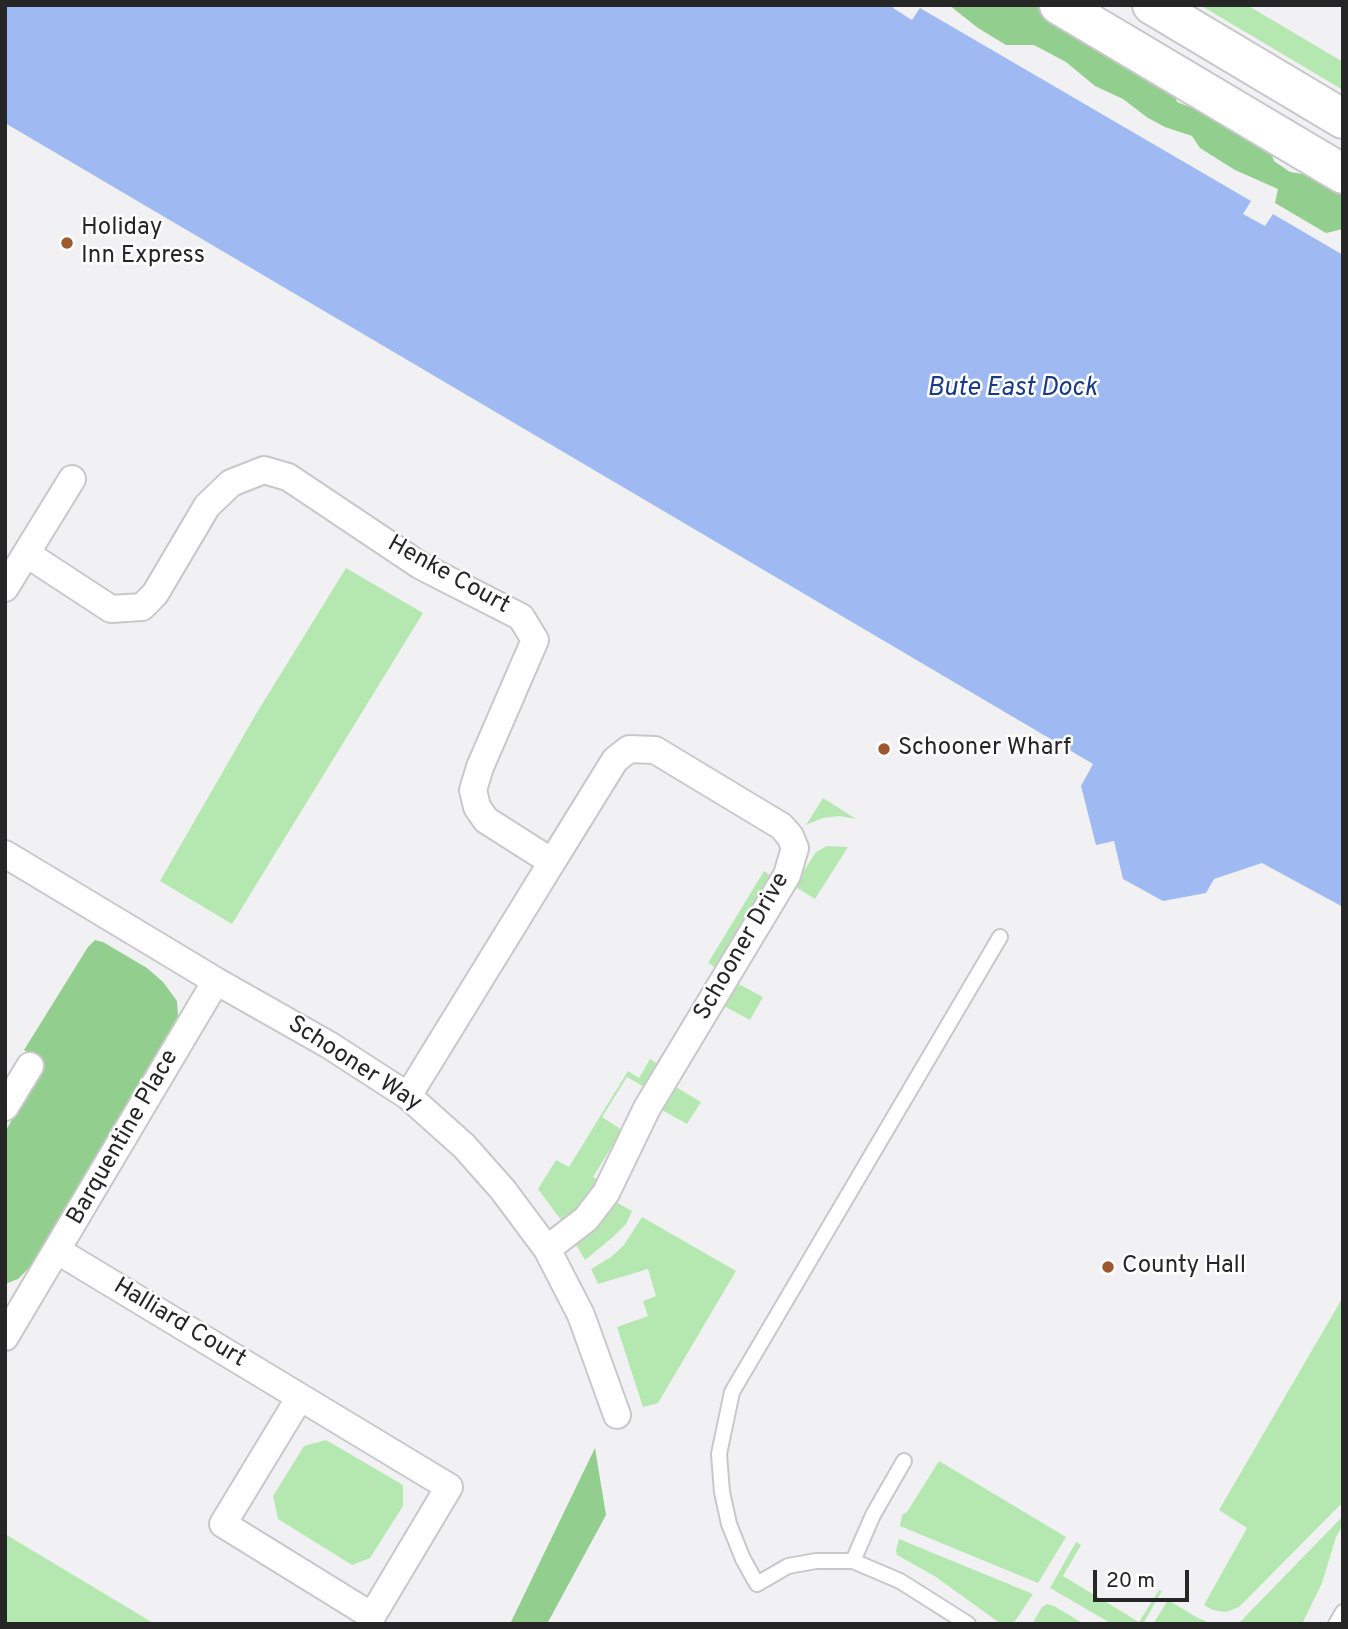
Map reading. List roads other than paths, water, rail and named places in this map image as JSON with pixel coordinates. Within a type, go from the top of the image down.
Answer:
[{"type":"main road","points":[[1059,5],[1343,174]]},
{"type":"main road","points":[[1152,5],[1343,119]]},
{"type":"street","name":"Henke Court","points":[[27,554],[111,609],[142,607],[155,594],[207,506],[231,483],[264,470],[288,477],[421,566],[521,617],[535,640],[480,767],[473,790],[477,807],[486,820],[552,862]]},
{"type":"street","points":[[5,588],[72,479]]},
{"type":"street","name":"Schooner Drive","points":[[547,1249],[586,1219],[606,1193],[648,1108],[786,875],[795,848],[790,836],[780,826],[655,750],[628,749],[615,760],[552,862]]},
{"type":"street","name":"Schooner Way","points":[[5,854],[216,981],[329,1045],[408,1096],[464,1146],[503,1190],[547,1249],[581,1315],[617,1415]]},
{"type":"street","points":[[408,1096],[552,862]]},
{"type":"street","name":"Barquentine Place","points":[[5,1337],[216,981]]},
{"type":"street","points":[[5,1107],[30,1066]]},
{"type":"street","name":"Halliard Court","points":[[58,1251],[300,1397],[449,1487],[372,1616],[223,1524],[300,1397]]},
{"type":"street","points":[[5,1305],[30,1294]]},
{"type":"lane","points":[[968,1624],[952,1611],[900,1581],[853,1561],[816,1561],[788,1566],[757,1584],[743,1559],[729,1524],[722,1492],[719,1454],[732,1392],[1000,937]]},
{"type":"lane","points":[[853,1561],[873,1515],[904,1461]]},
{"type":"lane","points":[[1336,1624],[1343,1612]]},
{"type":"water","name":"Bute East Dock","points":[[5,5],[894,5],[893,8],[912,20],[920,8],[1251,201],[1243,214],[1265,226],[1273,214],[1343,255],[1343,907],[1262,863],[1214,879],[1206,893],[1163,901],[1123,879],[1114,841],[1096,845],[1081,786],[1093,764],[5,123]]},
{"type":"place","name":"Holiday Inn Express","points":[[67,243]]},
{"type":"place","name":"Schooner Wharf","points":[[884,749]]},
{"type":"place","name":"County Hall","points":[[1108,1267]]}]
